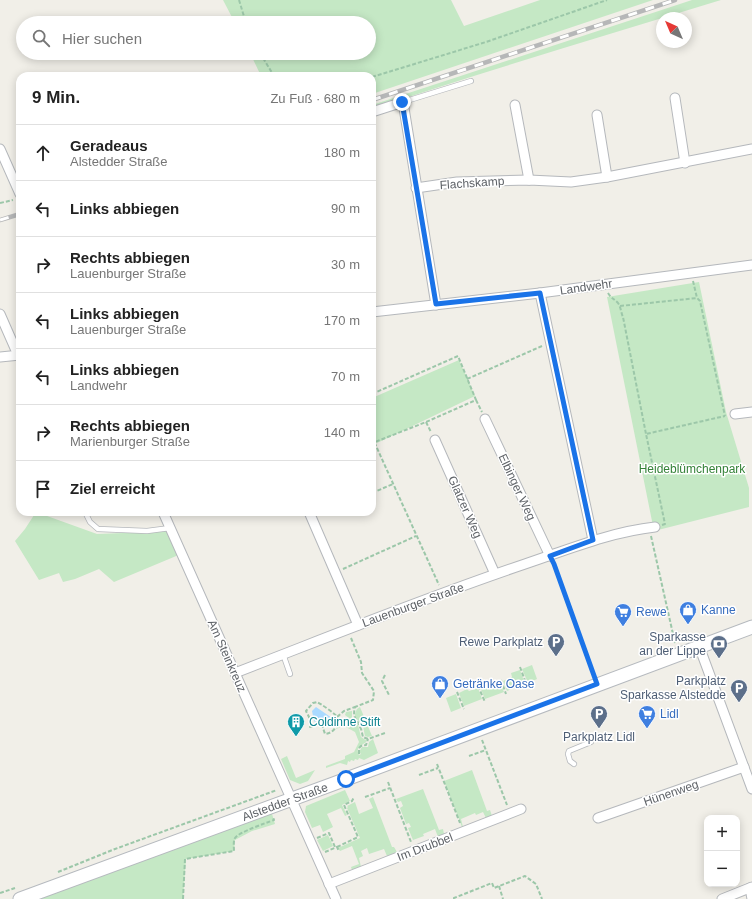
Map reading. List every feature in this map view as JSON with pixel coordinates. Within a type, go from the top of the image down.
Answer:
[{"type":"street","points":[[675,98],[685,163]]},
{"type":"street","points":[[376,111],[402,102],[436,304]]},
{"type":"street","points":[[515,104],[529,180]]},
{"type":"street","points":[[597,115],[607,177]]},
{"type":"street","name":"Flachskamp","points":[[416,188],[456,182],[529,180],[571,182],[685,163],[752,149]]},
{"type":"street","points":[[0,150],[16,194]]},
{"type":"street","name":"Landwehr","points":[[376,312],[540,293],[752,265]]},
{"type":"street","points":[[540,293],[593,540]]},
{"type":"street","points":[[0,314],[16,349]]},
{"type":"street","points":[[0,357],[16,355]]},
{"type":"street","points":[[735,414],[752,412]]},
{"type":"street","name":"Elbinger Weg","points":[[485,419],[550,556]]},
{"type":"street","name":"Glatzer Weg","points":[[435,440],[495,574]]},
{"type":"street","name":"Am Steinkreuz","points":[[165,516],[291,800]]},
{"type":"street","points":[[311,516],[358,625]]},
{"type":"street","name":"Lauenburger Straße","points":[[235,673],[495,574],[593,540],[652,527]]},
{"type":"street","name":"Alstedder Straße","points":[[17,894],[291,800],[752,627]]},
{"type":"street","points":[[699,646],[752,789]]},
{"type":"street","name":"Hünenweg","points":[[598,818],[744,767]]},
{"type":"street","points":[[291,800],[336,899]]},
{"type":"street","name":"Im Drubbel","points":[[329,884],[521,809]]},
{"type":"street","points":[[722,899],[751,888],[752,899]]},
{"type":"lane","points":[[402,102],[471,81]]},
{"type":"lane","points":[[86,516],[98,530],[147,531],[170,528]]},
{"type":"lane","points":[[283,654],[290,674]]},
{"type":"lane","points":[[574,764],[570,761],[568,754],[569,751],[591,742]]},
{"type":"path","points":[[239,0],[244,16]]},
{"type":"path","points":[[376,76],[486,42],[607,0]]},
{"type":"path","points":[[264,60],[272,72]]},
{"type":"path","points":[[0,203],[16,197]]},
{"type":"path","points":[[692,273],[697,298],[700,301],[725,416]]},
{"type":"path","points":[[606,284],[611,298],[620,306],[666,524],[652,527],[678,654]]},
{"type":"path","points":[[620,306],[697,298]]},
{"type":"path","points":[[467,379],[551,342]]},
{"type":"path","points":[[376,392],[458,356],[485,419]]},
{"type":"path","points":[[376,442],[476,400]]},
{"type":"path","points":[[646,434],[735,414]]},
{"type":"path","points":[[376,444],[443,593]]},
{"type":"path","points":[[376,491],[393,484]]},
{"type":"path","points":[[335,572],[417,536]]},
{"type":"path","points":[[550,556],[597,684]]},
{"type":"path","points":[[338,718],[336,714],[327,710],[317,702],[313,703],[306,711],[309,717],[310,726],[322,725],[325,734],[330,733],[334,730],[338,718],[344,711],[373,700],[374,691],[362,673],[361,662],[354,643],[347,630]]},
{"type":"path","points":[[520,668],[527,686]]},
{"type":"path","points":[[385,675],[382,681],[389,695]]},
{"type":"path","points":[[501,680],[506,694]]},
{"type":"path","points":[[478,686],[485,702]]},
{"type":"path","points":[[457,692],[464,710]]},
{"type":"path","points":[[355,707],[353,713],[354,719],[360,725],[363,737],[368,739],[385,732]]},
{"type":"path","points":[[478,730],[510,813]]},
{"type":"path","points":[[359,754],[359,748],[366,745],[368,739]]},
{"type":"path","points":[[469,756],[486,750]]},
{"type":"path","points":[[437,764],[463,832]]},
{"type":"path","points":[[419,776],[438,768]]},
{"type":"path","points":[[388,782],[415,851]]},
{"type":"path","points":[[51,874],[115,849],[286,787]]},
{"type":"path","points":[[365,797],[390,788]]},
{"type":"path","points":[[316,856],[358,837],[344,805],[352,802],[354,797]]},
{"type":"path","points":[[183,899],[185,859],[234,851],[235,837],[274,820],[270,807]]},
{"type":"path","points":[[309,841],[329,833],[338,852]]},
{"type":"path","points":[[454,899],[492,883],[494,888],[525,876],[536,884],[542,899]]},
{"type":"path","points":[[498,886],[504,899]]},
{"type":"path","points":[[0,894],[17,894]]},
{"type":"green space","points":[[223,0],[451,0],[464,26],[540,0],[653,0],[376,93],[376,72],[259,72],[253,60],[376,60],[376,16],[231,16]]},
{"type":"green space","points":[[692,0],[721,0],[682,12],[656,12],[656,20],[376,108],[376,104]]},
{"type":"green space","name":"Heideblümchenpark","points":[[699,282],[726,412],[749,488],[749,507],[654,531],[607,297]]},
{"type":"green space","points":[[459,360],[475,396],[377,443],[376,396]]},
{"type":"green space","points":[[33,516],[47,516],[97,534],[170,530],[181,554],[114,582],[99,569],[75,579],[63,582],[59,573],[39,580],[15,541]]},
{"type":"green space","points":[[532,665],[537,679],[528,683],[522,669]]},
{"type":"green space","points":[[520,670],[525,684],[507,691],[503,681],[512,677],[511,673]]},
{"type":"green space","points":[[489,683],[491,686],[500,683],[504,692],[485,699],[480,687]]},
{"type":"green space","points":[[478,688],[482,699],[464,706],[459,693],[467,689],[469,691]]},
{"type":"green space","points":[[456,694],[461,708],[451,712],[446,698]]},
{"type":"green space","points":[[360,707],[372,736],[365,736],[362,723],[355,718],[355,713]]},
{"type":"green space","points":[[352,711],[352,718],[358,725],[361,737],[367,741],[358,748],[359,755],[361,754],[359,752],[362,747],[368,747],[369,742],[373,739],[378,753],[364,760],[359,758],[358,760],[355,759],[354,761],[348,761],[347,765],[340,763],[326,768],[326,766],[345,759],[345,756],[354,752],[359,742],[355,732],[344,726],[336,729],[340,720],[344,723],[348,721],[349,718],[345,715],[346,712]]},
{"type":"green space","points":[[287,756],[296,778],[315,770],[308,781],[300,784],[290,780],[281,759]]},
{"type":"green space","points":[[472,770],[487,811],[490,810],[492,816],[486,818],[483,812],[476,815],[475,813],[461,819],[462,827],[444,781]]},
{"type":"green space","points":[[423,789],[439,830],[443,829],[444,834],[438,837],[435,829],[423,834],[424,836],[413,840],[408,828],[411,827],[409,823],[406,824],[400,808],[403,806],[401,801],[398,802],[396,799]]},
{"type":"green space","points":[[345,790],[350,801],[342,805],[347,815],[345,816],[341,808],[327,814],[333,827],[323,832],[320,825],[312,828],[305,812],[306,806]]},
{"type":"green space","points":[[373,797],[392,847],[394,847],[397,852],[387,856],[384,849],[369,854],[367,848],[361,851],[363,856],[359,858],[361,867],[352,870],[351,867],[359,864],[352,846],[340,851],[338,848],[360,838],[347,806],[355,802],[359,814],[373,808],[369,799]]},
{"type":"green space","points":[[270,807],[275,824],[252,831],[235,840],[234,851],[186,859],[183,899],[20,899]]},
{"type":"green space","points":[[328,835],[333,846],[323,851],[317,840]]},
{"type":"water","points":[[316,707],[332,718],[330,726],[328,726],[321,719],[318,719],[315,722],[314,721],[312,711]]},
{"type":"railway","points":[[376,99],[675,0]]},
{"type":"railway","points":[[0,220],[16,215]]},
{"type":"place","name":"Kanne","points":[[688,625]]},
{"type":"place","name":"Rewe","points":[[623,627]]},
{"type":"place","name":"Rewe Parkplatz","points":[[556,657]]},
{"type":"place","name":"Sparkasse an der Lippe","points":[[719,659]]},
{"type":"place","name":"Getränke Oase","points":[[440,699]]},
{"type":"place","name":"Parkplatz Sparkasse Alstedde","points":[[739,703]]},
{"type":"place","name":"Parkplatz Lidl","points":[[599,729]]},
{"type":"place","name":"Lidl","points":[[647,729]]},
{"type":"place","name":"Coldinne Stift","points":[[296,737]]},
{"type":"route","points":[[346,779],[597,684],[550,556],[593,540],[540,293],[436,304],[402,102]]}]
